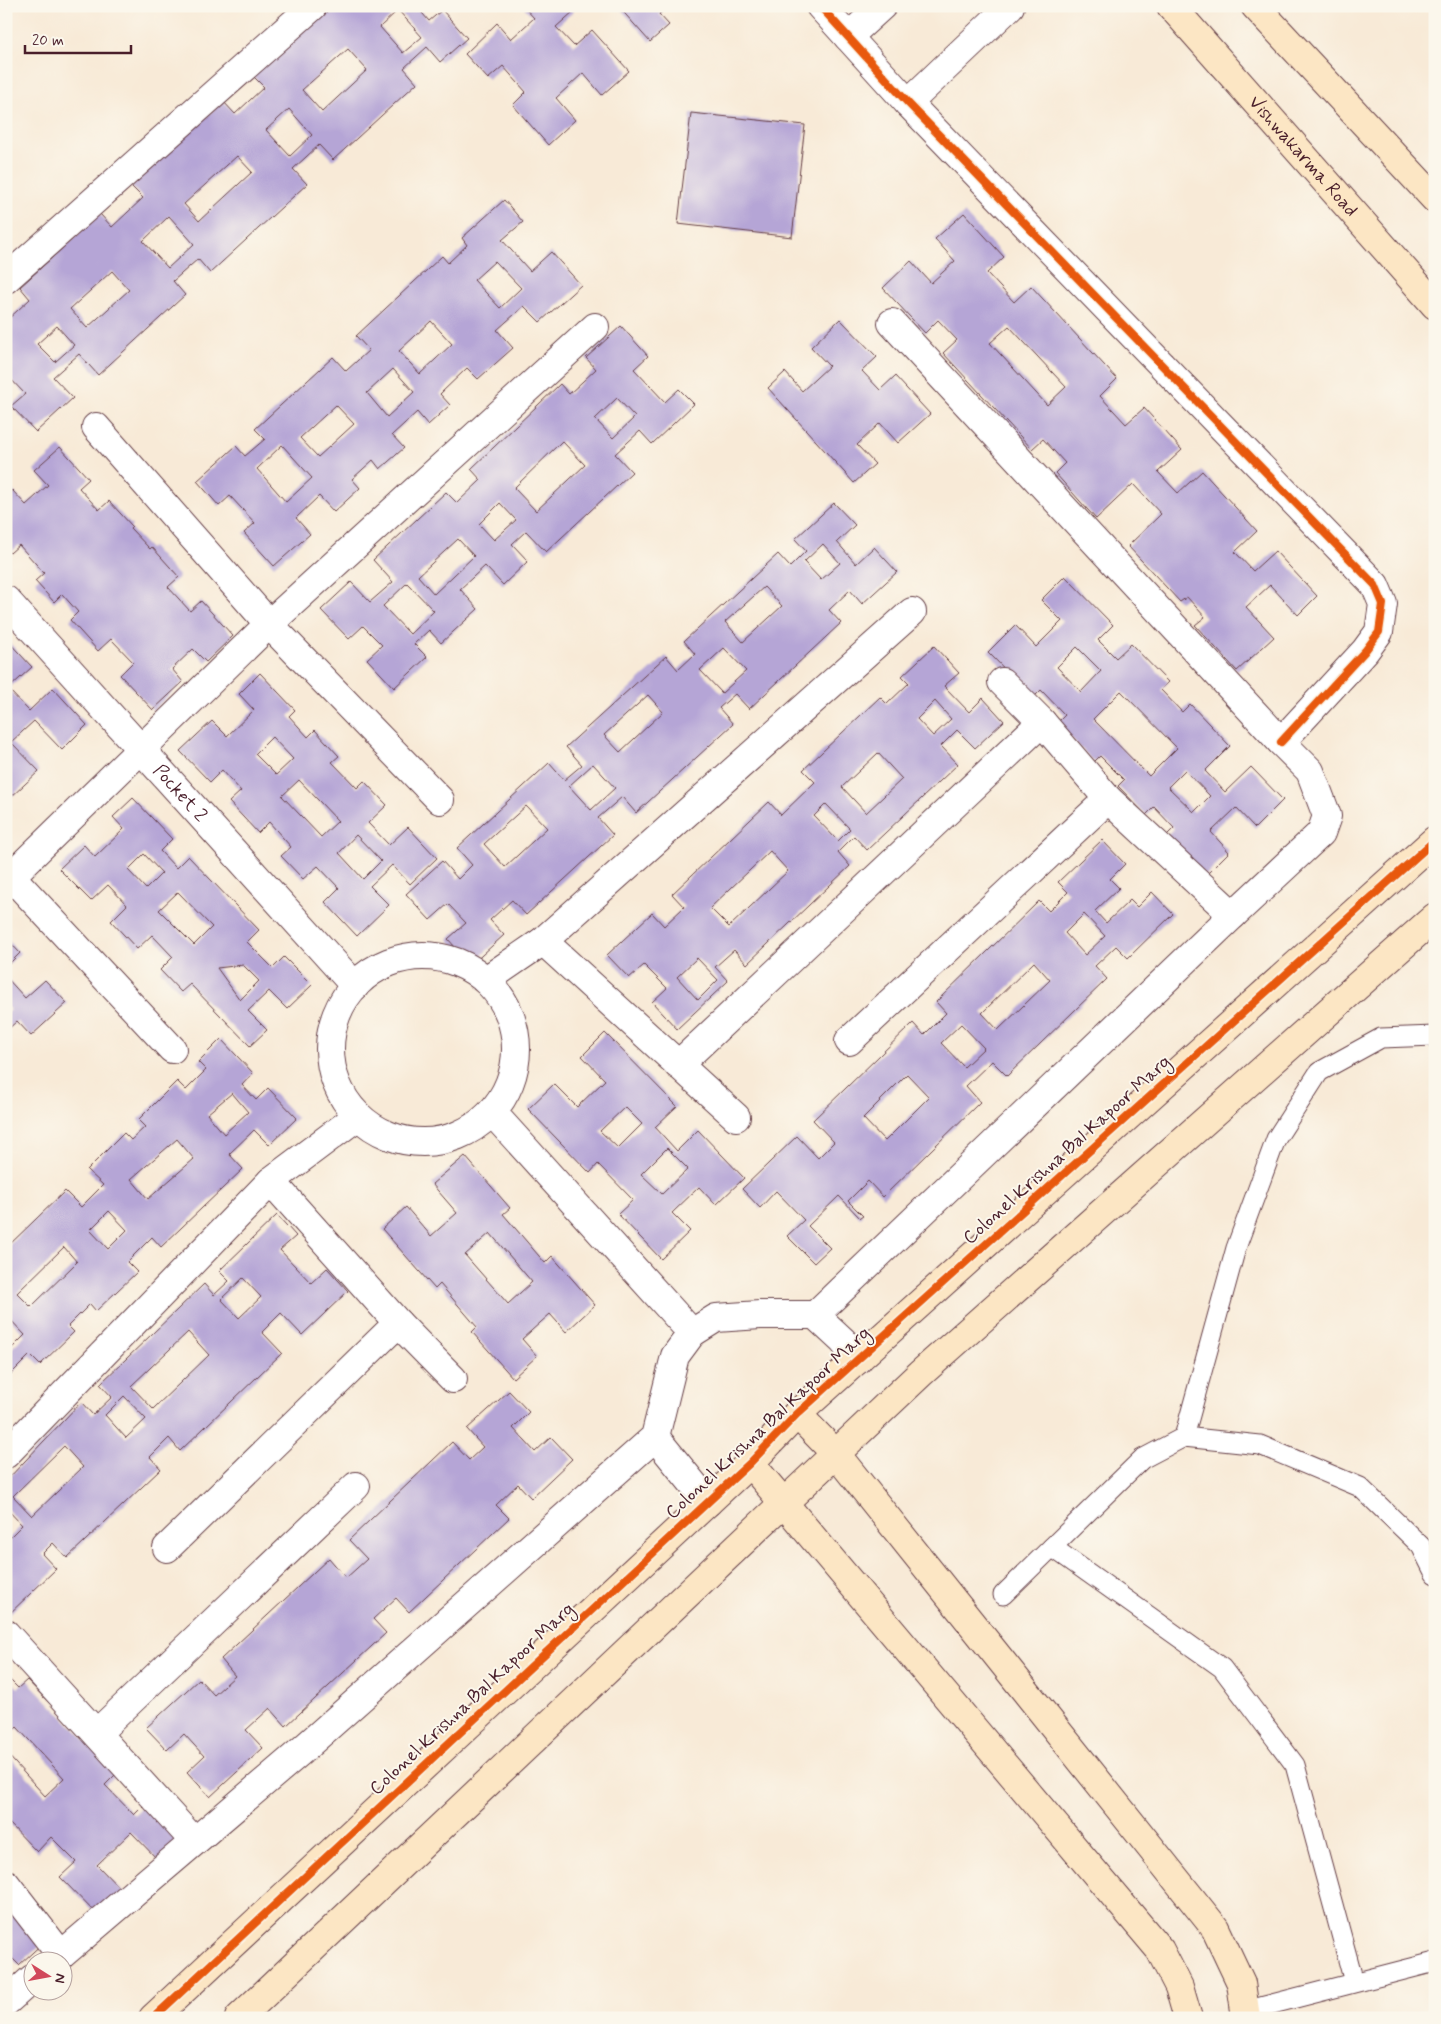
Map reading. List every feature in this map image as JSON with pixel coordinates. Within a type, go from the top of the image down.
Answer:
[{"type":"street","points":[[6,279],[313,6]]},
{"type":"street","points":[[820,6],[908,103],[1375,586],[1383,604],[1379,632],[1365,652],[1281,742]]},
{"type":"street","points":[[848,37],[882,6]]},
{"type":"street","points":[[908,103],[1010,6]]},
{"type":"street","name":"Vishwakarma Road","points":[[1171,6],[1435,306]]},
{"type":"street","points":[[1255,6],[1435,200]]},
{"type":"street","points":[[815,1315],[1233,914],[1321,833],[1327,816],[1310,771],[892,323]]},
{"type":"street","points":[[172,1049],[8,877],[269,624],[595,327]]},
{"type":"street","points":[[96,427],[269,624],[440,800]]},
{"type":"street","name":"Pocket 2","points":[[6,600],[355,986]]},
{"type":"street","points":[[486,980],[543,940],[912,612]]},
{"type":"street","points":[[1002,682],[1042,722],[1108,799],[1233,914]]},
{"type":"street","points":[[678,1065],[1042,722]]},
{"type":"street","points":[[849,1041],[1108,799]]},
{"type":"street","name":"Colonel Krishna Bal Kapoor Marg","points":[[153,2018],[750,1463],[798,1414],[1435,840]]},
{"type":"street","points":[[239,2018],[928,1367],[1435,917]]},
{"type":"street","points":[[543,940],[736,1117]]},
{"type":"street","points":[[423,956],[450,959],[469,968],[486,980],[500,995],[510,1014],[515,1034],[516,1055],[512,1076],[504,1095],[492,1112],[475,1126],[457,1136],[436,1142],[415,1142],[394,1138],[375,1129],[358,1116],[345,1100],[336,1082],[331,1062],[331,1041],[335,1021],[343,1002],[355,986],[371,972],[389,962],[423,956]]},
{"type":"street","points":[[492,1112],[692,1333]]},
{"type":"street","points":[[6,1454],[271,1181],[358,1116]]},
{"type":"street","points":[[271,1181],[398,1323],[453,1379]]},
{"type":"street","points":[[64,1952],[301,1751],[655,1437],[674,1356],[692,1333],[716,1318],[760,1315],[815,1315],[843,1341],[858,1360]]},
{"type":"street","points":[[167,1548],[398,1323]]},
{"type":"street","points":[[798,1414],[836,1454],[1215,1928],[1240,1983],[1245,2014]]},
{"type":"street","points":[[655,1437],[708,1502]]},
{"type":"street","points":[[750,1463],[785,1502],[1160,1950],[1179,1987],[1188,2018]]},
{"type":"street","points":[[97,1733],[356,1486]]},
{"type":"street","points":[[6,1634],[194,1841]]},
{"type":"street","points":[[6,1884],[53,1952]]},
{"type":"street","points":[[6,2002],[22,1988]]},
{"type":"lane","points":[[1184,1437],[1236,1248],[1276,1139],[1319,1072],[1381,1038],[1435,1036]]},
{"type":"lane","points":[[1003,1595],[1142,1460],[1184,1437],[1260,1445],[1360,1487],[1421,1546],[1435,1574]]},
{"type":"lane","points":[[1052,1547],[1222,1668],[1295,1765],[1354,1982]]},
{"type":"lane","points":[[1245,2014],[1354,1982],[1435,1962]]},
{"type":"building","points":[[327,6],[340,6],[345,11],[350,6],[416,6],[429,21],[442,10],[467,38],[440,62],[427,47],[404,68],[417,83],[333,160],[319,145],[293,169],[307,184],[210,273],[198,259],[173,281],[185,295],[98,375],[79,354],[53,377],[73,398],[36,432],[11,406],[25,394],[6,374],[6,321],[30,299],[20,287],[100,214],[112,227],[143,198],[131,186],[223,101],[235,114],[264,87],[252,75]],"holes":[[[398,10],[422,37],[403,53],[380,27]],[[348,49],[367,70],[322,112],[302,90]],[[289,109],[312,135],[290,156],[266,130]],[[237,156],[252,172],[199,221],[184,204]],[[169,216],[194,244],[168,268],[143,241]],[[112,271],[129,290],[87,328],[70,309]],[[57,326],[74,345],[55,362],[37,344]]]},
{"type":"building","points":[[523,6],[570,6],[574,11],[556,27],[574,46],[592,30],[629,71],[602,95],[583,73],[556,98],[575,120],[548,145],[513,105],[526,92],[503,66],[488,79],[465,54],[497,23],[511,39],[534,18]]},
{"type":"building","points":[[618,6],[668,6],[659,14],[669,25],[650,42]]},
{"type":"building","points":[[691,113],[805,125],[792,237],[678,224]]},
{"type":"building","points":[[504,200],[523,222],[502,240],[530,271],[551,252],[581,285],[540,322],[524,306],[497,330],[513,348],[478,379],[467,368],[440,394],[450,405],[428,425],[417,412],[392,435],[404,448],[380,469],[373,460],[352,479],[360,488],[334,512],[319,496],[296,518],[310,534],[274,566],[244,533],[255,523],[230,496],[219,506],[197,481],[236,446],[245,456],[265,439],[255,429],[333,357],[346,371],[369,350],[356,336],[442,256],[448,263],[467,245],[462,238]],"holes":[[[495,261],[521,288],[500,308],[474,280]],[[431,321],[452,344],[420,374],[399,351]],[[393,369],[414,392],[387,417],[367,393]],[[336,405],[354,424],[318,457],[300,438]],[[282,445],[312,478],[286,502],[257,469]]]},
{"type":"building","points":[[964,213],[1004,257],[987,273],[1014,302],[1031,286],[1117,379],[1100,396],[1126,424],[1144,408],[1182,450],[1158,472],[1178,493],[1202,471],[1257,531],[1235,552],[1253,571],[1275,551],[1317,596],[1298,615],[1270,585],[1246,607],[1274,637],[1237,671],[1195,625],[1205,617],[1187,597],[1180,602],[1128,546],[1161,514],[1133,484],[1096,519],[1055,473],[1065,463],[1043,439],[1032,449],[943,353],[957,340],[938,320],[925,333],[883,288],[911,261],[931,283],[955,261],[935,239]],"holes":[[[1009,326],[1066,387],[1047,405],[990,343]]]},
{"type":"building","points":[[840,319],[877,357],[862,371],[880,390],[895,376],[930,414],[898,443],[880,423],[857,445],[875,464],[854,483],[768,388],[785,372],[802,391],[829,366],[811,347]]},
{"type":"building","points":[[621,326],[648,356],[634,369],[665,402],[679,389],[694,404],[652,444],[640,431],[615,454],[632,472],[546,552],[526,531],[512,544],[528,561],[503,585],[485,566],[460,589],[478,609],[441,643],[429,630],[414,644],[427,657],[394,688],[367,659],[382,645],[363,626],[349,639],[321,610],[351,582],[370,602],[393,582],[373,560],[446,492],[457,503],[481,480],[471,469],[560,384],[569,394],[596,369],[586,358]],"holes":[[[617,398],[635,417],[613,438],[595,419]],[[562,441],[585,465],[536,511],[514,488]],[[500,503],[516,520],[494,540],[479,524]],[[458,539],[474,556],[434,594],[418,576]],[[407,583],[434,611],[410,634],[383,606]]]},
{"type":"building","points":[[60,447],[89,479],[79,488],[99,510],[109,501],[132,526],[130,528],[150,549],[152,547],[179,577],[168,587],[190,611],[201,601],[233,636],[206,662],[193,649],[172,669],[183,682],[153,710],[120,675],[133,662],[111,639],[98,651],[70,620],[78,612],[62,594],[54,602],[35,581],[44,573],[19,545],[10,553],[6,550],[6,496],[12,490],[26,505],[48,485],[34,470]]},
{"type":"building","points":[[834,503],[855,525],[837,542],[856,564],[874,547],[897,572],[862,604],[850,590],[829,610],[841,623],[749,709],[735,694],[719,708],[733,724],[636,813],[622,797],[598,818],[613,835],[526,915],[512,900],[490,920],[504,935],[471,965],[448,939],[466,923],[448,904],[430,920],[406,894],[442,861],[458,879],[472,865],[457,848],[549,763],[564,780],[582,765],[566,747],[666,656],[678,670],[695,654],[684,641],[778,554],[790,567],[806,551],[795,539]],"holes":[[[823,544],[840,563],[821,580],[804,562]],[[764,587],[782,606],[743,642],[725,622]],[[724,648],[746,671],[722,693],[700,670]],[[648,695],[663,712],[620,752],[604,735]],[[593,764],[615,788],[591,810],[569,786]],[[526,806],[547,828],[505,867],[484,844]]]},
{"type":"building","points":[[1065,576],[1113,625],[1098,640],[1116,658],[1131,644],[1168,682],[1161,690],[1182,712],[1190,704],[1230,746],[1205,771],[1225,792],[1251,767],[1283,800],[1255,828],[1236,808],[1211,832],[1229,852],[1205,876],[1166,836],[1174,828],[1154,807],[1146,815],[1118,786],[1124,780],[1100,756],[1094,762],[1057,723],[1065,715],[1041,690],[1033,698],[988,652],[1015,625],[1036,647],[1062,621],[1041,600]],"holes":[[[1077,647],[1101,671],[1081,692],[1057,667]],[[1121,691],[1177,748],[1149,776],[1093,719]],[[1185,770],[1210,796],[1194,812],[1168,787]]]},
{"type":"building","points":[[6,639],[32,667],[8,689],[29,711],[53,688],[87,725],[62,750],[34,721],[11,742],[39,771],[10,798],[6,794]]},
{"type":"building","points":[[934,646],[959,673],[944,686],[969,712],[983,698],[1004,721],[975,748],[957,730],[941,746],[958,764],[867,850],[854,836],[838,852],[850,866],[747,964],[734,950],[715,967],[728,981],[677,1029],[652,1002],[667,988],[644,965],[629,978],[607,955],[652,913],[664,926],[684,907],[672,894],[769,802],[781,815],[815,782],[803,770],[880,697],[887,704],[909,683],[902,676]],"holes":[[[935,701],[951,719],[933,736],[917,719]],[[878,753],[902,779],[866,813],[842,787]],[[826,804],[850,829],[838,841],[814,816]],[[770,851],[788,871],[729,927],[710,908]],[[697,958],[718,980],[698,1000],[677,977]]]},
{"type":"building","points":[[260,673],[295,710],[289,716],[308,737],[315,730],[339,756],[332,762],[357,788],[364,781],[387,805],[368,823],[389,845],[408,827],[437,858],[410,884],[392,865],[370,886],[389,905],[357,936],[325,902],[339,888],[318,866],[303,879],[281,856],[291,847],[269,822],[258,833],[229,802],[241,791],[222,770],[210,782],[180,751],[212,721],[227,736],[254,710],[239,694]],"holes":[[[272,737],[293,759],[276,775],[255,754]],[[299,780],[338,821],[321,837],[282,796]],[[356,835],[381,861],[363,879],[339,853]]]},
{"type":"building","points":[[133,798],[172,839],[160,851],[176,868],[188,856],[259,930],[247,942],[273,968],[284,957],[312,985],[287,1009],[269,991],[248,1011],[267,1030],[250,1046],[190,984],[181,992],[160,970],[173,957],[152,935],[137,949],[111,921],[127,905],[108,885],[91,901],[59,869],[84,845],[95,857],[124,829],[113,817]],"holes":[[[144,854],[162,873],[146,889],[128,870]],[[178,892],[212,927],[194,945],[159,910]],[[243,965],[259,981],[240,1000],[217,968]]]},
{"type":"building","points":[[1102,840],[1125,864],[1110,879],[1119,888],[1095,911],[1106,923],[1130,900],[1137,907],[1152,892],[1173,914],[1128,958],[1116,946],[1095,966],[1107,979],[1007,1076],[992,1061],[966,1086],[980,1102],[883,1197],[868,1181],[848,1201],[863,1216],[860,1218],[839,1196],[808,1226],[830,1248],[814,1263],[787,1236],[804,1220],[776,1191],[760,1208],[742,1189],[797,1136],[818,1158],[834,1142],[813,1120],[913,1023],[924,1035],[946,1013],[936,1002],[1039,901],[1049,911],[1068,892],[1058,882]],"holes":[[[1084,914],[1105,936],[1085,955],[1065,933]],[[1034,962],[1050,980],[998,1030],[982,1013]],[[961,1024],[984,1048],[964,1067],[941,1043]],[[907,1074],[929,1097],[885,1141],[863,1118]]]},
{"type":"building","points":[[6,938],[20,953],[6,967]]},
{"type":"building","points":[[6,977],[25,998],[45,980],[67,1003],[31,1036],[17,1021],[6,1031],[6,1013],[10,1010],[6,1006]]},
{"type":"building","points":[[605,1033],[677,1106],[655,1127],[677,1151],[698,1130],[744,1178],[716,1205],[699,1187],[672,1213],[690,1231],[661,1259],[618,1214],[633,1200],[598,1164],[590,1173],[528,1109],[554,1084],[577,1107],[605,1080],[582,1056]],"holes":[[[625,1107],[642,1124],[618,1148],[600,1131]],[[667,1148],[688,1169],[662,1194],[641,1174]]]},
{"type":"building","points":[[221,1039],[253,1073],[242,1085],[256,1100],[268,1088],[297,1118],[269,1145],[254,1130],[229,1154],[243,1169],[161,1247],[152,1237],[127,1262],[137,1272],[96,1311],[90,1304],[68,1326],[74,1332],[40,1365],[30,1355],[6,1379],[6,1354],[25,1335],[6,1315],[6,1248],[65,1191],[81,1207],[103,1185],[87,1170],[124,1133],[131,1140],[145,1127],[138,1120],[177,1081],[186,1090],[206,1070],[198,1062]],"holes":[[[232,1093],[248,1112],[224,1134],[207,1114]],[[177,1139],[194,1159],[148,1199],[131,1179]],[[109,1211],[127,1230],[108,1249],[90,1230]],[[64,1247],[77,1262],[31,1307],[17,1293]]]},
{"type":"building","points":[[465,1156],[510,1208],[503,1214],[545,1263],[552,1256],[595,1305],[566,1332],[550,1314],[522,1339],[537,1356],[513,1378],[472,1332],[477,1327],[440,1284],[435,1289],[382,1229],[406,1207],[431,1236],[457,1213],[432,1184]],"holes":[[[490,1233],[532,1282],[508,1304],[465,1255]]]},
{"type":"building","points":[[277,1215],[296,1236],[280,1250],[311,1283],[327,1268],[348,1291],[302,1335],[281,1313],[262,1332],[282,1353],[180,1451],[169,1438],[150,1457],[161,1469],[67,1558],[53,1543],[42,1554],[56,1569],[6,1617],[6,1541],[22,1525],[6,1508],[6,1481],[81,1402],[93,1415],[112,1397],[100,1384],[204,1284],[214,1295],[229,1281],[219,1271]],"holes":[[[243,1278],[261,1297],[239,1318],[221,1299]],[[188,1332],[209,1355],[153,1409],[131,1386]],[[124,1396],[146,1419],[126,1438],[105,1415]],[[64,1446],[83,1467],[32,1516],[13,1496]]]},
{"type":"building","points":[[509,1391],[529,1412],[513,1428],[535,1452],[551,1437],[572,1459],[531,1498],[518,1484],[496,1505],[509,1518],[409,1612],[396,1598],[373,1619],[386,1633],[286,1726],[270,1708],[246,1730],[263,1748],[210,1797],[187,1772],[204,1756],[184,1734],[167,1750],[146,1728],[199,1679],[214,1695],[235,1676],[221,1659],[329,1558],[346,1578],[367,1559],[349,1540],[452,1442],[469,1460],[483,1447],[467,1429]]},
{"type":"building","points":[[6,1676],[18,1688],[27,1680],[117,1773],[105,1785],[134,1815],[146,1803],[182,1840],[160,1862],[131,1832],[97,1865],[126,1895],[101,1919],[60,1877],[76,1862],[51,1837],[37,1852],[6,1820],[6,1753],[45,1796],[64,1778],[17,1727],[6,1737]]},
{"type":"building","points":[[15,1908],[46,1940],[33,1952],[22,1952],[22,1962],[19,1965],[6,1952],[6,1916]]},
{"type":"cycle path","points":[[820,6],[908,103],[1375,585],[1383,604],[1379,632],[1365,651],[1281,742]]},
{"type":"cycle path","points":[[153,2018],[750,1463],[797,1414],[1435,840]]}]
